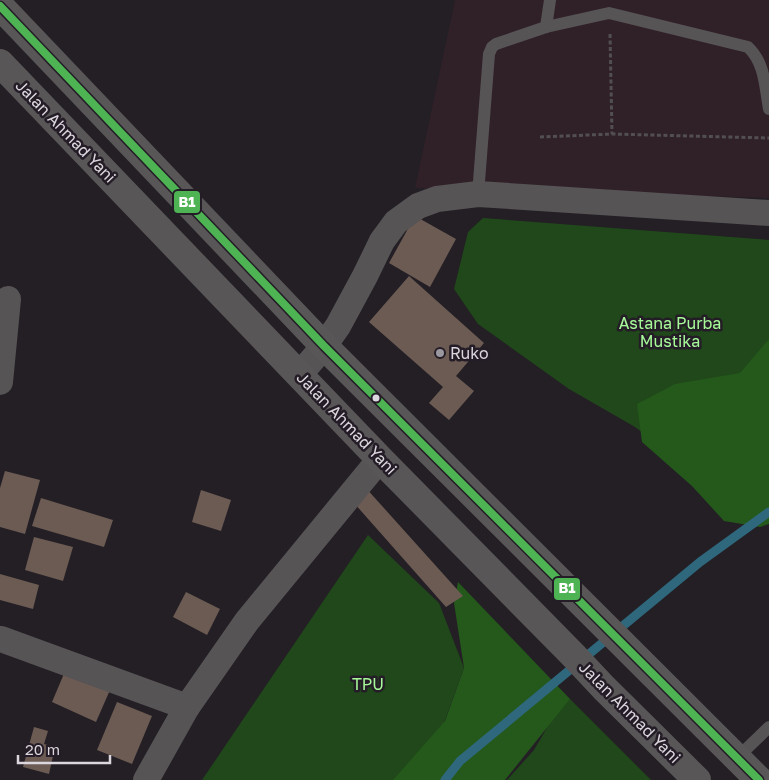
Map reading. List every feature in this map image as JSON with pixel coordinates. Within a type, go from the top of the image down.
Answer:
[{"type":"main road","points":[[0,6],[324,346],[759,780]]},
{"type":"main road","name":"Jalan Ahmad Yani","points":[[0,63],[380,459],[604,688],[697,780]]},
{"type":"street","points":[[300,374],[338,326],[382,241],[396,222],[418,206],[431,201],[478,194],[769,213]]},
{"type":"street","points":[[0,382],[8,299]]},
{"type":"street","points":[[146,780],[188,707],[247,620],[380,459]]},
{"type":"street","points":[[0,640],[188,707]]},
{"type":"lane","points":[[546,27],[550,0]]},
{"type":"lane","points":[[478,194],[492,47],[546,27],[610,13],[748,47],[755,54],[761,67],[769,109]]},
{"type":"lane","points":[[737,758],[769,727]]},
{"type":"path","points":[[610,13],[612,134]]},
{"type":"path","points":[[540,137],[612,134],[769,138]]},
{"type":"shaded area","points":[[455,0],[769,0],[769,198],[415,188]]},
{"type":"green space","name":"Astana Purba Mustika","points":[[483,218],[769,240],[769,463],[702,476],[635,427],[569,389],[478,324],[454,289],[468,232]]},
{"type":"green space","points":[[769,339],[769,524],[760,527],[724,521],[692,486],[642,442],[637,404],[675,384],[740,373]]},
{"type":"green space","name":"TPU","points":[[368,535],[439,603],[464,668],[444,723],[395,780],[202,780]]},
{"type":"green space","points":[[458,582],[570,699],[505,780],[393,780],[445,721],[464,668],[454,603]]},
{"type":"green space","points":[[570,699],[651,780],[507,780],[534,750],[559,707]]},
{"type":"building","points":[[415,216],[456,239],[430,287],[389,263]]},
{"type":"building","name":"Ruko","points":[[409,276],[484,343],[456,376],[474,391],[449,420],[429,403],[443,387],[369,322]]},
{"type":"building","points":[[5,471],[40,480],[25,534],[0,527],[0,488]]},
{"type":"building","points":[[365,487],[463,596],[446,607],[354,503]]},
{"type":"building","points":[[201,490],[231,500],[221,531],[192,522]]},
{"type":"building","points":[[41,498],[113,520],[104,547],[32,526]]},
{"type":"building","points":[[34,537],[73,547],[63,581],[25,570]]},
{"type":"building","points":[[0,574],[39,585],[33,609],[0,600]]},
{"type":"building","points":[[186,592],[220,609],[207,635],[173,617]]},
{"type":"building","points":[[66,669],[110,690],[96,722],[52,702]]},
{"type":"building","points":[[117,702],[152,716],[132,764],[97,750]]},
{"type":"building","points":[[34,727],[48,731],[44,744],[55,747],[49,774],[23,767]]},
{"type":"waterway","points":[[445,780],[460,761],[700,562],[769,512]]},
{"type":"transit line","name":"B1","points":[[0,6],[324,346],[759,780]]},
{"type":"place","name":"Ruko","points":[[440,353]]}]
